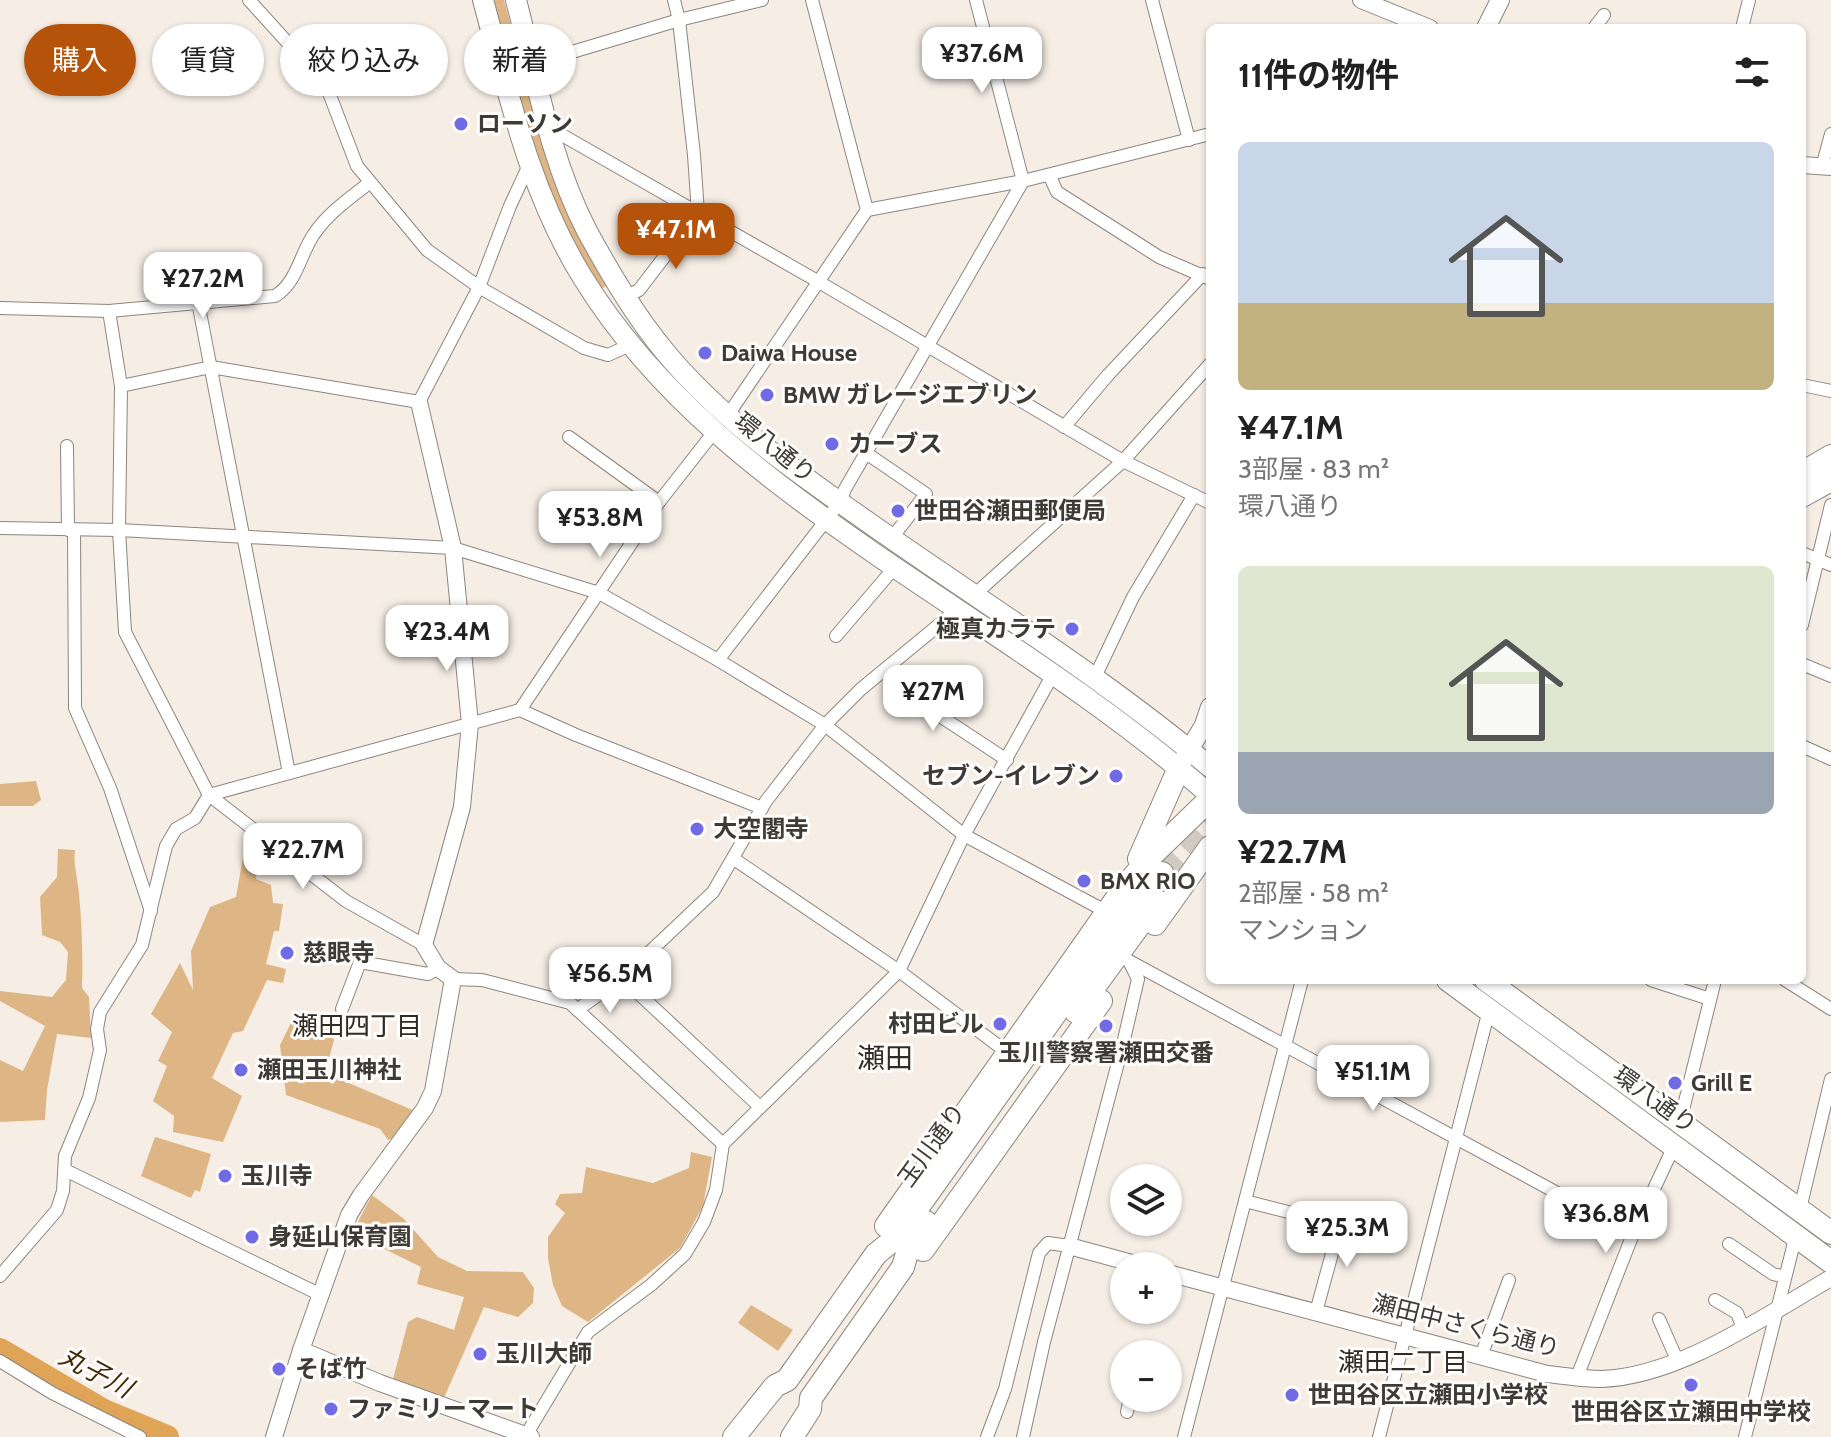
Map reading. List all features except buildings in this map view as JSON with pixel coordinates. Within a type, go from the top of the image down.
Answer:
[{"type":"highway","points":[[1806,471],[1831,456]]},
{"type":"highway","points":[[1806,494],[1831,480]]},
{"type":"highway","points":[[876,1254],[884,1230],[1126,885],[1184,758]]},
{"type":"highway","points":[[903,1267],[921,1253],[1129,961],[1168,874],[1206,804]]},
{"type":"highway","points":[[1126,885],[1168,874],[1206,850]]},
{"type":"highway","name":"玉川通り","points":[[734,1437],[775,1386],[787,1380],[876,1254],[897,1237],[1112,934],[1168,874]]},
{"type":"highway","name":"玉川通り","points":[[792,1437],[810,1409],[811,1398],[903,1267],[909,1246],[1162,893],[1168,874]]},
{"type":"highway","name":"環八通り","points":[[1453,984],[1831,1262]]},
{"type":"highway","name":"環八通り","points":[[1495,984],[1831,1233]]},
{"type":"highway","points":[[753,1437],[783,1395],[787,1380]]},
{"type":"highway","points":[[776,1437],[801,1403],[811,1398]]},
{"type":"main road","name":"環八通り","points":[[483,0],[529,165],[550,214],[582,277],[630,345],[675,396],[769,479],[827,521],[1052,676],[1184,758],[1206,766]]},
{"type":"main road","name":"環八通り","points":[[516,0],[522,24]]},
{"type":"main road","points":[[1488,24],[1500,0]]},
{"type":"main road","name":"環八通り","points":[[540,96],[568,188],[586,229],[626,297],[666,353],[758,442],[891,539],[1094,679],[1184,758],[1206,791]]},
{"type":"main road","points":[[1184,758],[1206,719]]},
{"type":"street","points":[[249,0],[326,85],[357,166],[427,250],[479,287],[596,353],[608,355],[630,345]]},
{"type":"street","points":[[626,297],[639,290],[698,213],[679,20],[674,0]]},
{"type":"street","points":[[576,51],[679,20],[762,0]]},
{"type":"street","points":[[812,0],[867,210]]},
{"type":"street","points":[[718,660],[840,502],[1023,181],[976,0]]},
{"type":"street","points":[[1152,0],[1189,140]]},
{"type":"street","points":[[1361,0],[1420,24]]},
{"type":"street","points":[[1743,24],[1749,0]]},
{"type":"street","points":[[1597,24],[1604,15]]},
{"type":"street","points":[[548,127],[1123,461],[1206,501]]},
{"type":"street","points":[[1806,165],[1827,167],[1831,134]]},
{"type":"street","points":[[728,415],[867,210],[1023,181],[1206,135]]},
{"type":"street","points":[[424,945],[462,807],[470,724],[453,548],[419,402],[479,287],[529,165]]},
{"type":"street","points":[[1049,175],[1057,192],[1159,257],[1206,276],[1108,375],[1064,427]]},
{"type":"street","points":[[0,308],[109,311],[275,296],[288,288],[314,233],[341,205],[369,183]]},
{"type":"street","points":[[198,302],[289,773]]},
{"type":"street","points":[[109,311],[121,386],[119,530],[125,632],[209,795],[346,901],[424,945],[438,968],[453,979],[482,980],[570,1003],[723,1144]]},
{"type":"street","points":[[121,386],[211,367],[419,402]]},
{"type":"street","points":[[973,596],[1123,461],[1206,368]]},
{"type":"street","points":[[1806,386],[1831,391]]},
{"type":"street","points":[[520,710],[659,502],[714,432]]},
{"type":"street","points":[[569,437],[659,502]]},
{"type":"street","points":[[67,446],[75,708],[110,788],[151,911]]},
{"type":"street","points":[[866,453],[926,494],[891,539]]},
{"type":"street","points":[[1094,679],[1133,597],[1194,495]]},
{"type":"street","points":[[1806,614],[1825,562],[1831,505]]},
{"type":"street","points":[[0,528],[119,530],[453,548],[599,593],[825,725],[964,835],[1107,912]]},
{"type":"street","points":[[1806,555],[1825,562]]},
{"type":"street","points":[[836,636],[895,567]]},
{"type":"street","points":[[577,1010],[622,978],[713,892],[762,808],[825,725],[861,689],[957,610]]},
{"type":"street","points":[[1806,666],[1831,676]]},
{"type":"street","points":[[884,671],[934,712],[1007,760]]},
{"type":"street","points":[[301,1350],[380,1383],[528,1436],[588,1332],[651,1285],[685,1254],[704,1222],[716,1190],[723,1144],[899,971],[964,835],[1052,676]]},
{"type":"street","points":[[0,1276],[57,1210],[63,1191],[65,1156],[89,1098],[100,1050],[97,1029],[100,1012],[142,945],[166,846],[176,829],[195,818],[209,795],[520,710],[762,808]]},
{"type":"street","points":[[1806,748],[1831,759]]},
{"type":"street","points":[[734,859],[899,971],[1008,1053]]},
{"type":"street","points":[[1129,961],[1633,1234]]},
{"type":"street","points":[[1023,1437],[1138,979],[1129,961]]},
{"type":"street","points":[[342,1009],[360,962],[428,974],[438,968]]},
{"type":"street","points":[[622,978],[760,1107]]},
{"type":"street","points":[[274,1437],[349,1215],[425,1108],[433,1091],[453,979]]},
{"type":"street","points":[[1184,1437],[1301,984]]},
{"type":"street","points":[[1663,984],[1710,999]]},
{"type":"street","points":[[1680,1122],[1714,984]]},
{"type":"street","points":[[1791,984],[1831,1009]]},
{"type":"street","points":[[1379,1437],[1489,1010]]},
{"type":"street","points":[[1800,1209],[1831,1079]]},
{"type":"street","points":[[1577,1377],[1633,1234],[1674,1146]]},
{"type":"street","points":[[65,1170],[321,1295]]},
{"type":"street","points":[[1245,1201],[1304,1216]]},
{"type":"street","points":[[1316,1312],[1342,1217]]},
{"type":"street","points":[[1745,1437],[1796,1235]]},
{"type":"street","points":[[987,1437],[1005,1389],[1039,1253],[1048,1243],[1110,1257]]},
{"type":"street","points":[[1729,1244],[1773,1274],[1785,1277]]},
{"type":"street","name":"瀬田中さくら通り","points":[[1182,1277],[1547,1374],[1603,1379],[1636,1374],[1678,1362],[1831,1278]]},
{"type":"street","points":[[1481,1356],[1509,1280]]},
{"type":"street","points":[[1715,1300],[1737,1313],[1743,1328]]},
{"type":"street","points":[[1659,1319],[1678,1362]]},
{"type":"street","points":[[0,1361],[52,1393],[140,1437]]},
{"type":"street","points":[[1005,1389],[1032,1397]]},
{"type":"shaded area","points":[[494,0],[504,0],[510,24],[500,24]]},
{"type":"shaded area","points":[[520,96],[530,96],[557,186],[606,286],[602,288],[564,221]]},
{"type":"shaded area","points":[[36,781],[41,800],[33,806],[0,806],[0,784]]},
{"type":"shaded area","points":[[247,834],[261,845],[256,879],[271,885],[273,903],[283,904],[279,931],[274,931],[266,964],[286,969],[283,983],[267,980],[243,1031],[233,1033],[212,1078],[242,1096],[223,1142],[173,1132],[174,1116],[153,1101],[167,1066],[158,1061],[172,1032],[151,1014],[180,963],[193,990],[191,951],[210,907],[236,897]]},
{"type":"shaded area","points":[[58,849],[75,850],[82,929],[82,988],[89,997],[91,1038],[57,1034],[45,1120],[0,1122],[0,1060],[23,1071],[45,1026],[0,1001],[0,991],[52,997],[66,980],[68,952],[60,942],[42,935],[40,897],[57,877]]},
{"type":"shaded area","points":[[295,1015],[325,1024],[334,1040],[325,1073],[415,1111],[394,1138],[388,1140],[380,1129],[286,1095],[280,1045]]},
{"type":"shaded area","points":[[155,1137],[211,1154],[200,1192],[195,1190],[191,1198],[141,1176]]},
{"type":"shaded area","points":[[691,1152],[712,1157],[703,1206],[680,1248],[588,1322],[562,1306],[553,1285],[548,1258],[548,1237],[565,1213],[555,1204],[560,1194],[582,1193],[586,1167],[653,1183],[689,1168]]},
{"type":"shaded area","points":[[372,1195],[404,1219],[438,1257],[467,1271],[523,1272],[534,1288],[533,1303],[518,1317],[484,1307],[443,1400],[393,1379],[408,1322],[417,1317],[454,1330],[464,1297],[417,1284],[421,1267],[352,1233]]},
{"type":"shaded area","points":[[751,1305],[793,1330],[778,1351],[738,1323]]},
{"type":"waterway","name":"丸子川","points":[[0,1350],[104,1411],[167,1437]]},
{"type":"tunnel","points":[[1162,873],[1206,827]]},
{"type":"place","name":"ローソン","points":[[461,124]]},
{"type":"place","name":"Daiwa House","points":[[705,353]]},
{"type":"place","name":"BMW ガレージエブリン","points":[[767,395]]},
{"type":"place","name":"カーブス","points":[[832,444]]},
{"type":"place","name":"世田谷瀬田郵便局","points":[[898,511]]},
{"type":"place","name":"極真カラテ","points":[[1072,629]]},
{"type":"place","name":"セブン-イレブン","points":[[1116,776]]},
{"type":"place","name":"大空閣寺","points":[[697,829]]},
{"type":"place","name":"BMX RIO","points":[[1084,881]]},
{"type":"place","name":"慈眼寺","points":[[287,953]]},
{"type":"place","name":"村田ビル","points":[[1000,1024]]},
{"type":"place","name":"玉川警察署瀬田交番","points":[[1106,1026]]},
{"type":"place","name":"瀬田玉川神社","points":[[241,1070]]},
{"type":"place","name":"Grill E","points":[[1675,1083]]},
{"type":"place","name":"玉川寺","points":[[225,1176]]},
{"type":"place","name":"身延山保育園","points":[[252,1237]]},
{"type":"place","name":"玉川大師","points":[[480,1354]]},
{"type":"place","name":"そば竹","points":[[279,1369]]},
{"type":"place","name":"世田谷区立瀬田中学校","points":[[1691,1385]]},
{"type":"place","name":"世田谷区立瀬田小学校","points":[[1292,1395]]},
{"type":"place","name":"ファミリーマート","points":[[331,1409]]},
{"type":"district","name":"瀬田四丁目","points":[[357,1026]]},
{"type":"district","name":"瀬田","points":[[885,1058]]},
{"type":"district","name":"瀬田二丁目","points":[[1403,1362]]}]
